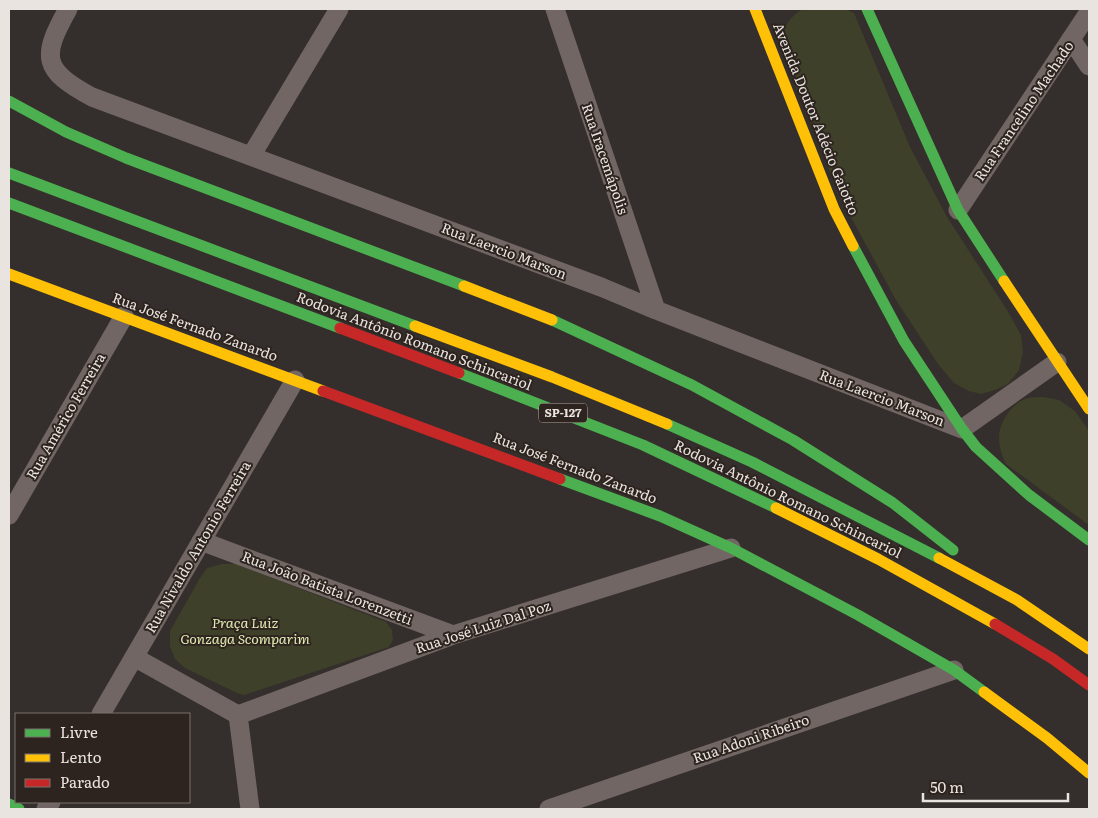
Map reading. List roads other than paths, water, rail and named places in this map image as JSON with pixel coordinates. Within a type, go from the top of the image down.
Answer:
[{"type":"main road","points":[[867,9],[958,210],[1056,362],[1089,409]]},
{"type":"main road","name":"Avenida Doutor Adécio Gaiotto","points":[[760,12],[834,209],[904,342],[976,447],[1028,495],[1089,540]]},
{"type":"main road","points":[[9,101],[34,117],[99,149],[382,254],[552,320],[692,385],[792,440],[893,503],[1017,600]]},
{"type":"main road","name":"Rodovia Antônio Romano Schincariol","points":[[9,173],[552,377],[752,462],[889,531],[1017,600],[1089,649]]},
{"type":"main road","name":"Rodovia Antônio Romano Schincariol","points":[[9,203],[643,445],[737,488],[878,559],[978,613],[1053,659],[1089,685]]},
{"type":"main road","name":"Rua José Fernado Zanardo","points":[[9,274],[660,516],[731,548],[954,670],[1047,738],[1089,772]]},
{"type":"main road","points":[[9,804],[19,809]]},
{"type":"street","name":"Rua Laercio Marson","points":[[68,9],[57,28],[50,49],[52,67],[69,85],[92,98],[602,287],[656,310],[962,428]]},
{"type":"street","points":[[251,156],[339,9]]},
{"type":"street","name":"Rua Iracemápolis","points":[[554,9],[656,310]]},
{"type":"street","name":"Rua Francelino Machado","points":[[958,210],[1089,12]]},
{"type":"street","points":[[1071,39],[1089,66]]},
{"type":"street","name":"Rua Américo Ferreira","points":[[9,515],[124,316]]},
{"type":"street","points":[[962,428],[1056,362]]},
{"type":"street","name":"Rua Nivaldo Antonio Ferreira","points":[[102,713],[294,380]]},
{"type":"street","name":"Rua João Batista Lorenzetti","points":[[201,541],[452,635]]},
{"type":"street","name":"Rua José Luiz Dal Poz","points":[[238,714],[452,635],[731,548]]},
{"type":"street","points":[[134,657],[238,714],[250,809]]},
{"type":"street","name":"Rua Adoni Ribeiro","points":[[549,809],[954,670]]},
{"type":"park label","name":"Praça Luiz Gonzaga Scomparim","points":[[245,632]]}]
